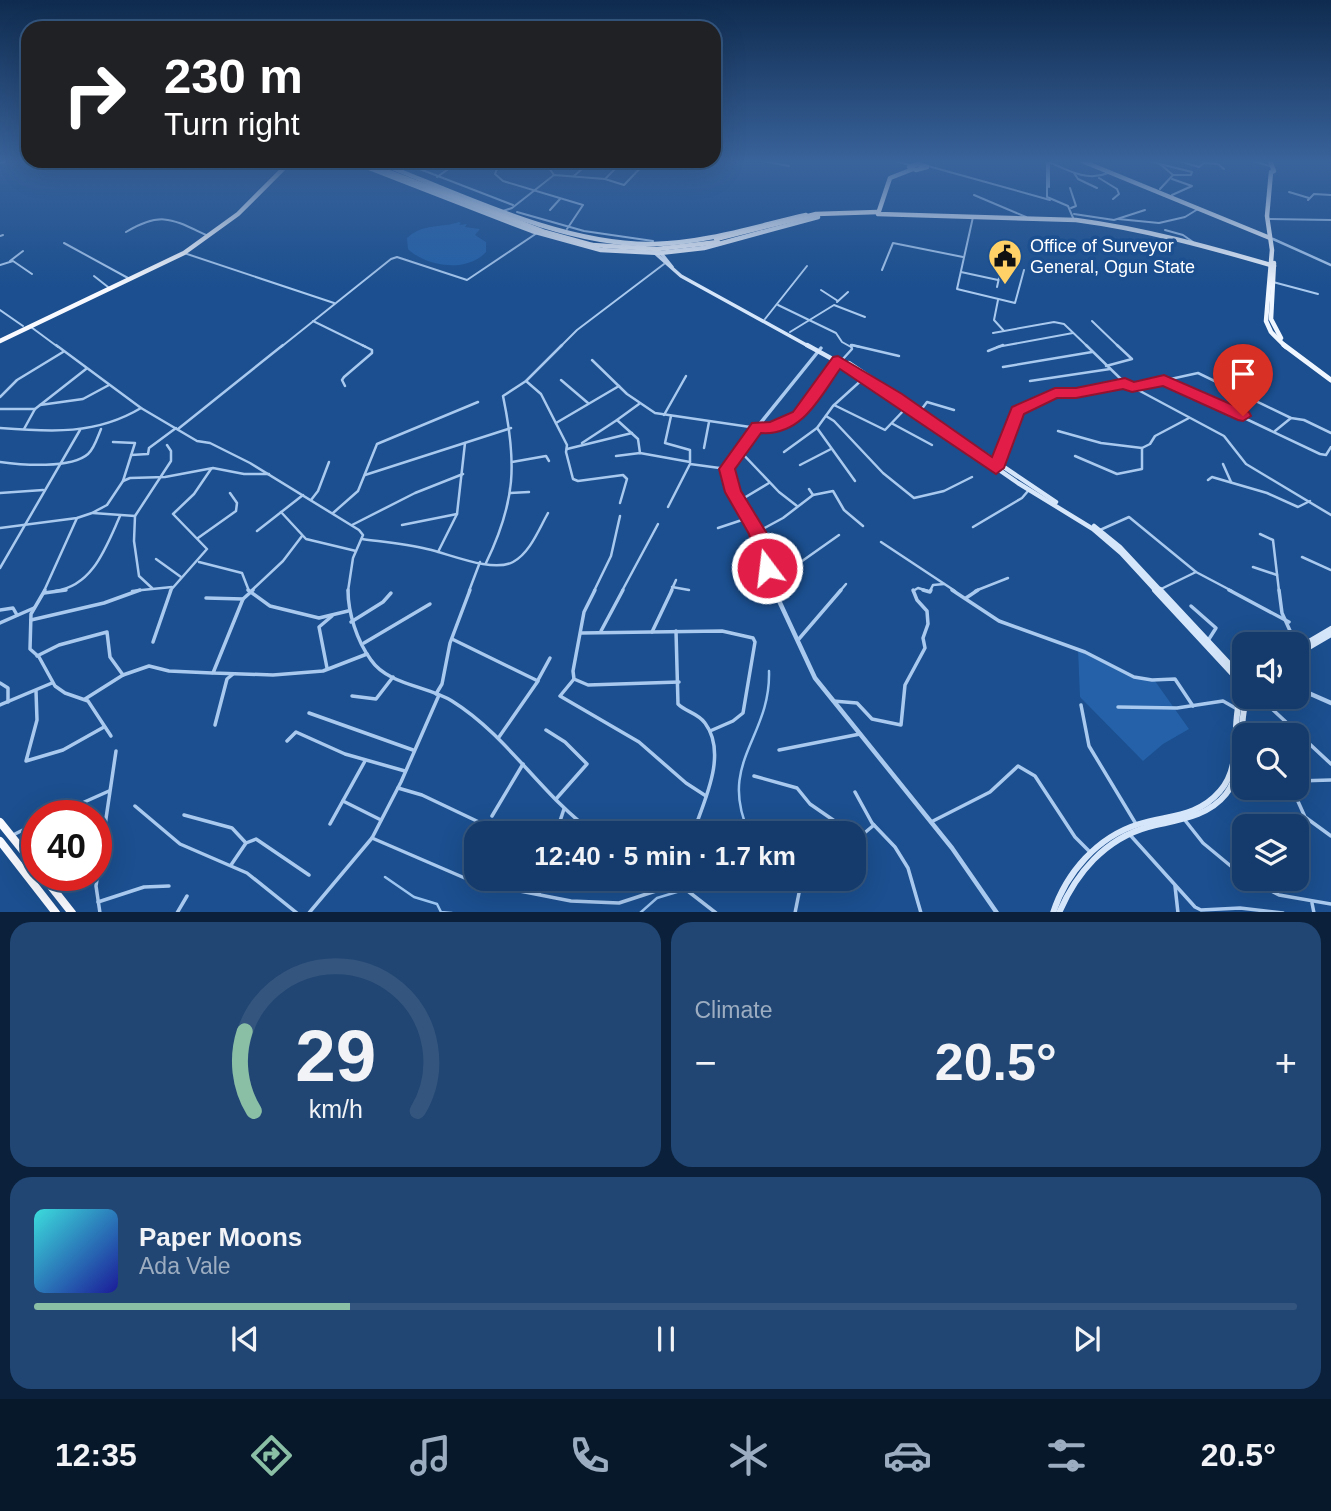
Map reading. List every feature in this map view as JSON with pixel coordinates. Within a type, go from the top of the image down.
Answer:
[{"type":"highway","points":[[0,339],[31,327],[184,253],[238,214],[248,204]]},
{"type":"highway","points":[[474,204],[554,235],[593,243],[657,249],[717,240],[817,216],[875,213]]},
{"type":"highway","points":[[0,339],[128,278],[215,231]]},
{"type":"highway","points":[[0,822],[21,848]]},
{"type":"highway","points":[[0,841],[56,912]]},
{"type":"highway","points":[[56,891],[72,912]]},
{"type":"main road","points":[[469,204],[535,232],[601,250],[657,253],[726,243],[817,216]]},
{"type":"main road","points":[[481,204],[503,211],[514,210],[577,236],[612,242],[655,243],[706,238],[792,217],[817,216]]},
{"type":"main road","points":[[879,204],[875,213],[973,217],[1075,216],[1255,260],[1266,260],[1271,256]]},
{"type":"main road","points":[[1187,204],[1271,238]]},
{"type":"main road","points":[[1192,204],[1271,238]]},
{"type":"main road","points":[[1269,204],[1267,216],[1272,266],[1265,317],[1271,332],[1331,378]]},
{"type":"main road","points":[[1271,204],[1271,319],[1278,335],[1331,378]]},
{"type":"main road","points":[[973,217],[1075,216],[1139,228],[1272,266]]},
{"type":"main road","points":[[655,243],[657,253],[664,264],[701,287],[840,360],[920,410],[1024,485],[1093,529],[1115,547],[1232,674]]},
{"type":"main road","points":[[657,253],[677,271],[820,350]]},
{"type":"main road","points":[[840,360],[997,466]]},
{"type":"main road","points":[[1024,485],[1100,530],[1120,547],[1232,668]]},
{"type":"main road","points":[[1309,642],[1331,631]]},
{"type":"main road","points":[[1053,912],[1078,867],[1116,834],[1136,825],[1195,811],[1221,790],[1234,763],[1237,709]]},
{"type":"main road","points":[[1059,912],[1092,859],[1108,845],[1129,834],[1184,819],[1213,806],[1225,795],[1239,768],[1243,709]]},
{"type":"street","points":[[499,204],[567,229],[601,237],[655,243]]},
{"type":"street","points":[[514,210],[520,204]]},
{"type":"street","points":[[550,210],[556,204]]},
{"type":"street","points":[[567,229],[584,207],[574,204]]},
{"type":"street","points":[[994,204],[1026,217]]},
{"type":"street","points":[[1058,204],[1075,216],[1159,223],[1185,218],[1186,214],[1198,209]]},
{"type":"street","points":[[1061,204],[1068,206],[1075,216]]},
{"type":"street","points":[[1075,204],[1075,216]]},
{"type":"street","points":[[1118,219],[1145,210]]},
{"type":"street","points":[[126,232],[145,221],[164,216],[206,235]]},
{"type":"street","points":[[973,217],[958,290],[1015,303],[1024,270]]},
{"type":"street","points":[[1270,219],[1331,220]]},
{"type":"street","points":[[1165,230],[1183,235],[1193,242]]},
{"type":"street","points":[[131,455],[148,454],[149,448],[391,259],[397,257],[467,280],[535,232]]},
{"type":"street","points":[[1271,238],[1331,265]]},
{"type":"street","points":[[64,243],[128,278]]},
{"type":"street","points":[[882,270],[893,243],[963,257]]},
{"type":"street","points":[[0,265],[23,251]]},
{"type":"street","points":[[184,253],[335,304]]},
{"type":"street","points":[[10,261],[32,274]]},
{"type":"street","points":[[486,563],[504,524],[510,493],[511,428],[503,397],[526,381],[577,330],[664,264]]},
{"type":"street","points":[[765,319],[778,305],[792,279],[807,266]]},
{"type":"street","points":[[997,287],[1001,269]]},
{"type":"street","points":[[961,272],[998,280]]},
{"type":"street","points":[[94,276],[108,287]]},
{"type":"street","points":[[1273,282],[1318,294]]},
{"type":"street","points":[[821,290],[838,301]]},
{"type":"street","points":[[790,332],[829,310],[848,292]]},
{"type":"street","points":[[998,300],[995,320],[1003,331]]},
{"type":"street","points":[[834,304],[865,317]]},
{"type":"street","points":[[778,305],[836,333],[842,342],[898,356]]},
{"type":"street","points":[[0,310],[23,326]]},
{"type":"street","points":[[313,321],[372,350],[372,353],[344,377],[342,380],[345,386]]},
{"type":"street","points":[[993,333],[1058,321],[1125,383],[1224,436],[1246,464],[1331,515]]},
{"type":"street","points":[[1092,321],[1132,359],[1106,366]]},
{"type":"street","points":[[31,327],[141,408],[197,441],[218,446],[269,474],[359,530],[362,539],[348,579],[348,611],[351,622],[378,669],[438,695],[468,713],[499,737],[564,808],[580,821]]},
{"type":"street","points":[[988,351],[999,346],[1073,333]]},
{"type":"street","points":[[592,360],[648,410],[709,422],[772,428],[799,416],[840,360],[852,349],[851,345]]},
{"type":"street","points":[[820,350],[739,450],[727,469],[731,486],[757,532],[771,583],[811,670],[832,701],[931,822],[997,912]]},
{"type":"street","points":[[0,396],[17,380],[63,352]]},
{"type":"street","points":[[1003,367],[1092,352]]},
{"type":"street","points":[[23,430],[35,409],[86,369]]},
{"type":"street","points":[[1030,381],[1110,369]]},
{"type":"street","points":[[1132,387],[1198,373],[1292,418],[1304,420],[1331,433]]},
{"type":"street","points":[[664,415],[686,376]]},
{"type":"street","points":[[784,452],[817,428],[834,405],[866,377]]},
{"type":"street","points":[[561,380],[589,403]]},
{"type":"street","points":[[1164,380],[1322,455],[1326,455],[1331,447]]},
{"type":"street","points":[[526,381],[541,394],[556,424],[567,449],[575,481],[624,476],[626,479],[620,503]]},
{"type":"street","points":[[997,466],[1021,408],[1052,394],[1076,393],[1125,383]]},
{"type":"street","points":[[40,405],[83,399],[109,385]]},
{"type":"street","points":[[556,424],[619,386]]},
{"type":"street","points":[[333,513],[354,497],[377,444],[478,402]]},
{"type":"street","points":[[920,410],[927,402],[954,410]]},
{"type":"street","points":[[580,445],[640,404]]},
{"type":"street","points":[[834,405],[884,430],[893,424],[908,406]]},
{"type":"street","points":[[0,428],[57,432],[102,427],[118,423],[141,408]]},
{"type":"street","points":[[0,409],[35,409]]},
{"type":"street","points":[[668,507],[690,463],[690,450],[664,443],[671,416]]},
{"type":"street","points":[[826,416],[834,421],[883,473],[914,498],[941,492],[972,477]]},
{"type":"street","points":[[1058,431],[1101,443],[1142,448],[1148,446],[1154,436],[1176,428],[1189,418]]},
{"type":"street","points":[[1275,431],[1292,418]]},
{"type":"street","points":[[617,420],[638,439],[640,453]]},
{"type":"street","points":[[704,448],[709,422]]},
{"type":"street","points":[[893,424],[932,445]]},
{"type":"street","points":[[0,462],[25,465],[75,461],[90,453],[102,427]]},
{"type":"street","points":[[365,475],[511,428]]},
{"type":"street","points":[[817,428],[855,481]]},
{"type":"street","points":[[0,568],[59,462],[80,430]]},
{"type":"street","points":[[567,449],[632,433]]},
{"type":"street","points":[[0,527],[76,518],[107,505],[123,481],[135,443],[113,442]]},
{"type":"street","points":[[438,552],[457,514],[465,443]]},
{"type":"street","points":[[152,588],[139,576],[134,541],[135,516],[172,458],[167,445]]},
{"type":"street","points":[[1075,456],[1117,474],[1142,469],[1142,448]]},
{"type":"street","points":[[800,465],[831,449]]},
{"type":"street","points":[[739,450],[769,483],[797,506]]},
{"type":"street","points":[[616,456],[640,453],[727,469]]},
{"type":"street","points":[[512,462],[546,456],[549,461]]},
{"type":"street","points":[[311,499],[318,491],[329,462]]},
{"type":"street","points":[[1223,464],[1231,482]]},
{"type":"street","points":[[123,481],[211,468],[244,474],[269,474]]},
{"type":"street","points":[[153,642],[172,587],[197,563],[208,546],[173,514],[194,494],[211,468]]},
{"type":"street","points":[[352,525],[415,493],[463,474]]},
{"type":"street","points":[[1208,480],[1212,477],[1270,492],[1298,507],[1310,501]]},
{"type":"street","points":[[738,501],[769,483]]},
{"type":"street","points":[[973,527],[1022,498],[1024,485]]},
{"type":"street","points":[[809,489],[813,495]]},
{"type":"street","points":[[0,493],[43,490]]},
{"type":"street","points":[[757,532],[775,524],[813,495],[832,491],[844,510],[863,526]]},
{"type":"street","points":[[510,493],[529,492]]},
{"type":"street","points":[[198,538],[236,511],[237,503],[230,493]]},
{"type":"street","points":[[257,531],[303,495]]},
{"type":"street","points":[[281,512],[302,536],[314,542],[356,551]]},
{"type":"street","points":[[92,513],[135,516]]},
{"type":"street","points":[[362,539],[480,562],[508,564],[531,544],[548,513]]},
{"type":"street","points":[[402,525],[457,514]]},
{"type":"street","points":[[43,593],[73,587],[81,582],[120,516]]},
{"type":"street","points":[[620,516],[611,556],[584,612],[573,671],[574,681],[560,696],[576,709],[614,725],[633,738],[678,779],[706,796]]},
{"type":"street","points":[[718,528],[749,517]]},
{"type":"street","points":[[1100,530],[1129,517],[1196,572],[1289,622]]},
{"type":"street","points":[[76,518],[34,608],[30,649],[52,683],[65,693],[85,699],[111,736]]},
{"type":"street","points":[[601,631],[658,524]]},
{"type":"street","points":[[1260,534],[1273,540],[1282,613],[1289,622],[1290,632]]},
{"type":"street","points":[[771,583],[839,535]]},
{"type":"street","points":[[213,673],[243,599],[283,561],[302,536]]},
{"type":"street","points":[[881,542],[952,589]]},
{"type":"street","points":[[1302,557],[1331,570]]},
{"type":"street","points":[[156,559],[181,577]]},
{"type":"street","points":[[197,563],[204,561],[242,573],[250,592],[270,606],[319,618],[348,611]]},
{"type":"street","points":[[309,912],[372,838],[398,788],[442,684],[452,639],[480,562]]},
{"type":"street","points":[[1253,567],[1277,575]]},
{"type":"street","points":[[1159,590],[1196,572]]},
{"type":"street","points":[[966,598],[980,587],[1008,578]]},
{"type":"street","points":[[652,632],[676,580]]},
{"type":"street","points":[[797,640],[846,584]]},
{"type":"street","points":[[832,701],[857,703],[872,719],[901,725],[905,685],[925,648],[923,638],[928,624],[927,611],[916,600],[912,590],[918,588],[930,592],[933,585],[944,584],[999,621],[1085,652],[1134,677],[1152,680],[1175,679],[1193,706]]},
{"type":"street","points":[[31,620],[104,603],[135,590],[172,587]]},
{"type":"street","points":[[672,587],[689,590]]},
{"type":"street","points":[[351,622],[383,602],[391,593]]},
{"type":"street","points":[[206,598],[243,599]]},
{"type":"street","points":[[364,643],[430,604]]},
{"type":"street","points":[[1191,606],[1216,628],[1207,642]]},
{"type":"street","points":[[0,610],[13,608],[17,615]]},
{"type":"street","points":[[0,623],[34,608]]},
{"type":"street","points":[[327,669],[319,627],[332,616]]},
{"type":"street","points":[[580,633],[676,631],[722,632],[748,636],[755,642],[749,664],[743,713],[733,721],[710,731]]},
{"type":"street","points":[[676,631],[678,704],[681,709],[699,716],[710,731],[714,770],[698,821]]},
{"type":"street","points":[[37,656],[59,645],[107,632],[110,657],[123,675]]},
{"type":"street","points":[[452,639],[538,681]]},
{"type":"street","points":[[85,699],[123,675],[149,666],[162,667],[169,671],[273,675],[327,669],[369,654]]},
{"type":"street","points":[[499,737],[538,681],[550,658]]},
{"type":"street","points":[[215,725],[227,679],[233,674]]},
{"type":"street","points":[[352,696],[376,699],[394,676]]},
{"type":"street","points":[[574,681],[587,685],[679,682]]},
{"type":"street","points":[[0,683],[9,688],[8,702]]},
{"type":"street","points":[[0,705],[52,683]]},
{"type":"street","points":[[36,691],[37,720],[26,761],[63,750],[105,726]]},
{"type":"street","points":[[1309,693],[1331,703]]},
{"type":"street","points":[[1118,707],[1177,708],[1223,701],[1232,706]]},
{"type":"street","points":[[1081,705],[1089,746],[1136,825]]},
{"type":"street","points":[[1272,709],[1331,764]]},
{"type":"street","points":[[309,713],[413,750]]},
{"type":"street","points":[[546,730],[565,742],[587,764],[556,799]]},
{"type":"street","points":[[287,741],[296,732],[325,747],[405,771]]},
{"type":"street","points":[[779,750],[860,734]]},
{"type":"street","points":[[100,912],[96,886],[116,751]]},
{"type":"street","points":[[330,824],[365,761]]},
{"type":"street","points":[[492,816],[523,764]]},
{"type":"street","points":[[931,822],[958,812],[1012,776],[1021,765],[1034,774],[1075,837],[1091,853]]},
{"type":"street","points":[[754,776],[797,788],[810,804],[835,821]]},
{"type":"street","points":[[1309,781],[1331,780]]},
{"type":"street","points":[[398,788],[422,795],[477,821]]},
{"type":"street","points":[[89,800],[109,791]]},
{"type":"street","points":[[855,792],[874,825],[895,847],[908,868],[921,912]]},
{"type":"street","points":[[1297,800],[1305,817],[1331,836]]},
{"type":"street","points":[[343,801],[382,820]]},
{"type":"street","points":[[135,806],[180,844],[231,865],[258,881],[297,912]]},
{"type":"street","points":[[560,821],[564,808]]},
{"type":"street","points":[[184,815],[232,828],[246,844]]},
{"type":"street","points":[[1184,819],[1203,844],[1232,867]]},
{"type":"street","points":[[866,832],[874,825]]},
{"type":"street","points":[[11,836],[21,831]]},
{"type":"street","points":[[1129,834],[1189,902],[1201,910],[1240,908],[1283,912]]},
{"type":"street","points":[[372,838],[474,882],[571,901],[606,905],[638,898],[652,891]]},
{"type":"street","points":[[231,865],[246,844],[256,839],[309,875]]},
{"type":"street","points":[[98,902],[150,886],[169,886]]},
{"type":"street","points":[[1175,886],[1178,912]]},
{"type":"street","points":[[691,891],[716,912]]},
{"type":"street","points":[[795,912],[799,891]]},
{"type":"street","points":[[1271,891],[1279,895],[1331,904]]},
{"type":"street","points":[[177,912],[187,896]]},
{"type":"street","points":[[1312,902],[1314,912]]},
{"type":"shaded area","points":[[459,222],[459,225],[467,224],[465,227],[480,229],[475,235],[486,242],[486,252],[478,259],[447,265],[426,260],[408,249],[407,238],[413,233]]},
{"type":"shaded area","points":[[1078,650],[1125,673],[1155,681],[1189,729],[1163,744],[1143,761],[1080,697]]},
{"type":"waterway","points":[[745,821],[739,787],[742,768],[762,715],[769,671]]},
{"type":"waterway","points":[[385,877],[414,897],[437,904],[441,912]]},
{"type":"waterway","points":[[641,912],[657,898],[680,891]]},
{"type":"place","name":"Office of Surveyor General, Ogun State","points":[[1005,286]]},
{"type":"route","points":[[767,568],[757,532],[733,492],[728,477],[729,462],[757,427],[772,428],[799,416],[838,361],[866,377],[996,468],[1018,411],[1055,393],[1076,393],[1125,383],[1132,387],[1164,380],[1243,416]]}]
